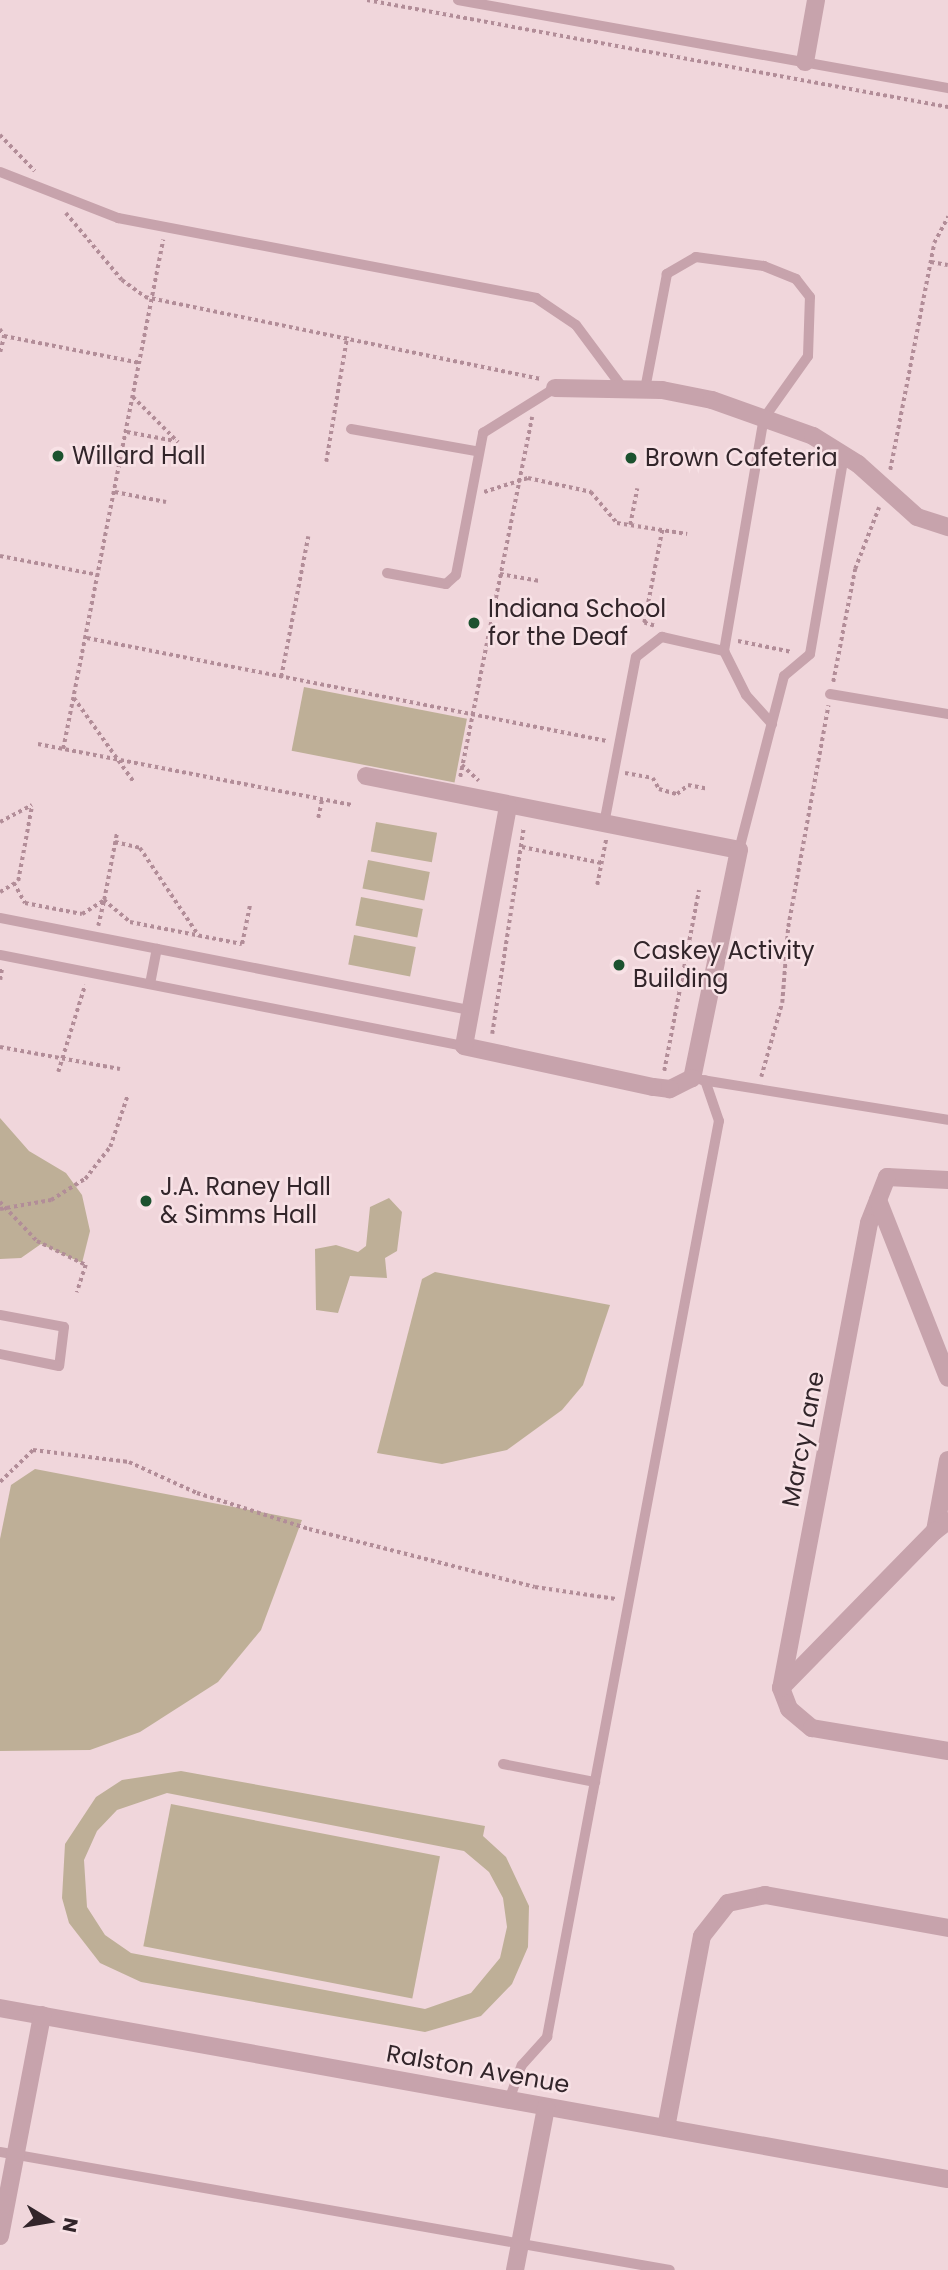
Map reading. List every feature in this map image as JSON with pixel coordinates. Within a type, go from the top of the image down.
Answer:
[{"type":"street","points":[[804,62],[816,0]]},
{"type":"street","points":[[555,388],[645,389],[712,400],[764,418],[844,456],[917,517],[948,527]]},
{"type":"street","points":[[366,776],[507,807],[739,850],[698,1079],[670,1089],[653,1087],[464,1046],[507,807]]},
{"type":"street","name":"Marcy Lane","points":[[781,1688],[878,1200],[887,1177],[915,1173],[948,1180]]},
{"type":"street","points":[[878,1200],[948,1378]]},
{"type":"street","points":[[948,1460],[941,1526],[781,1688],[789,1709],[812,1728],[948,1751]]},
{"type":"street","points":[[666,2128],[702,1936],[723,1907],[765,1895],[948,1928]]},
{"type":"street","name":"Ralston Avenue","points":[[0,2008],[948,2179]]},
{"type":"street","points":[[0,2236],[8,2154],[42,2015]]},
{"type":"street","points":[[515,2270],[546,2107]]},
{"type":"lane","points":[[458,0],[948,88]]},
{"type":"lane","points":[[0,172],[79,208],[536,298],[576,325],[622,387]]},
{"type":"lane","points":[[645,389],[667,274],[696,257],[764,266],[796,279],[810,297],[812,326],[808,356],[764,418],[726,645],[746,695],[772,724]]},
{"type":"lane","points":[[387,573],[446,584],[456,575],[472,496],[476,451],[483,433],[536,397],[555,388]]},
{"type":"lane","points":[[351,429],[476,451]]},
{"type":"lane","points":[[739,850],[784,677],[808,655],[844,456]]},
{"type":"lane","points":[[606,825],[636,657],[646,644],[662,637],[726,645]]},
{"type":"lane","points":[[830,694],[948,714]]},
{"type":"lane","points":[[0,918],[471,1010]]},
{"type":"lane","points":[[150,984],[157,948]]},
{"type":"lane","points":[[0,955],[464,1046]]},
{"type":"lane","points":[[698,1079],[948,1121]]},
{"type":"lane","points":[[509,2100],[522,2065],[547,2037],[719,1121],[698,1079]]},
{"type":"lane","points":[[0,1314],[64,1327],[59,1366],[0,1354]]},
{"type":"lane","points":[[503,1764],[594,1782]]},
{"type":"lane","points":[[8,2154],[670,2270]]},
{"type":"path","points":[[367,0],[948,107]]},
{"type":"path","points":[[56,209],[122,280],[153,298],[541,374],[456,795]]},
{"type":"path","points":[[758,1089],[782,1003],[788,927],[855,569],[886,489],[930,262],[948,217]]},
{"type":"path","points":[[63,748],[87,638],[166,225]]},
{"type":"path","points":[[930,262],[948,265]]},
{"type":"path","points":[[0,329],[4,336],[0,352]]},
{"type":"path","points":[[4,336],[140,363]]},
{"type":"path","points":[[326,462],[347,336]]},
{"type":"path","points":[[127,432],[177,442],[133,397]]},
{"type":"path","points":[[472,496],[519,480],[591,492],[611,518],[630,525],[687,534]]},
{"type":"path","points":[[630,525],[637,489]]},
{"type":"path","points":[[115,492],[166,502]]},
{"type":"path","points":[[662,530],[643,624],[667,628]]},
{"type":"path","points":[[281,677],[308,537]]},
{"type":"path","points":[[0,556],[99,575]]},
{"type":"path","points":[[500,574],[538,581]]},
{"type":"path","points":[[87,638],[620,744]]},
{"type":"path","points":[[726,645],[808,655]]},
{"type":"path","points":[[74,697],[134,782]]},
{"type":"path","points":[[38,744],[352,805]]},
{"type":"path","points":[[628,760],[625,773],[653,778],[668,792],[686,793],[688,785],[708,789]]},
{"type":"path","points":[[462,765],[526,828],[489,1018],[499,1043]]},
{"type":"path","points":[[318,818],[323,799]]},
{"type":"path","points":[[0,822],[32,805],[14,883],[25,903],[82,914],[104,900],[117,832]]},
{"type":"path","points":[[597,885],[606,825]]},
{"type":"path","points":[[115,842],[140,848],[199,936]]},
{"type":"path","points":[[522,848],[601,863]]},
{"type":"path","points":[[0,892],[14,883]]},
{"type":"path","points":[[650,1072],[664,1074],[699,890]]},
{"type":"path","points":[[104,900],[130,922],[242,944],[250,904]]},
{"type":"path","points":[[0,1046],[120,1069]]},
{"type":"path","points":[[3,1209],[51,1200],[85,1179],[110,1147],[127,1097]]},
{"type":"path","points":[[0,1202],[3,1209],[37,1241],[86,1265],[77,1293]]},
{"type":"path","points":[[0,1482],[33,1450],[129,1462],[197,1493],[309,1529],[535,1587],[629,1601]]},
{"type":"shaded area","points":[[304,687],[467,719],[455,782],[292,751]]},
{"type":"shaded area","points":[[376,822],[437,833],[432,862],[371,852]]},
{"type":"shaded area","points":[[368,860],[430,872],[424,900],[362,888]]},
{"type":"shaded area","points":[[361,897],[423,909],[417,937],[355,925]]},
{"type":"shaded area","points":[[354,935],[416,947],[410,976],[348,964]]},
{"type":"shaded area","points":[[0,1118],[29,1151],[66,1173],[82,1195],[90,1231],[82,1263],[41,1244],[21,1258],[0,1259]]},
{"type":"shaded area","points":[[389,1198],[402,1212],[397,1251],[385,1258],[387,1278],[350,1276],[338,1313],[316,1310],[315,1249],[336,1245],[358,1252],[366,1246],[370,1207]]},
{"type":"shaded area","points":[[435,1272],[610,1305],[583,1385],[562,1410],[507,1450],[442,1464],[377,1453],[422,1279]]},
{"type":"shaded area","points":[[35,1469],[302,1520],[261,1630],[218,1682],[140,1732],[90,1750],[0,1751],[0,1539],[11,1485]]},
{"type":"shaded area","points":[[181,1771],[485,1826],[483,1836],[506,1857],[529,1906],[528,1947],[512,1984],[481,2016],[425,2032],[141,1982],[100,1963],[69,1923],[62,1898],[65,1844],[96,1797],[122,1780]],"holes":[[[167,1793],[464,1851],[489,1872],[503,1898],[507,1927],[500,1958],[471,1993],[425,2009],[131,1953],[105,1935],[87,1907],[84,1860],[97,1831],[117,1810]]]},
{"type":"shaded area","points":[[171,1804],[440,1856],[412,1999],[143,1946]]},
{"type":"place","name":"Willard Hall","points":[[58,456]]},
{"type":"place","name":"Brown Cafeteria","points":[[631,458]]},
{"type":"place","name":"Indiana School for the Deaf","points":[[474,623]]},
{"type":"place","name":"Caskey Activity Building","points":[[619,965]]},
{"type":"place","name":"J.A. Raney Hall & Simms Hall","points":[[146,1201]]}]
